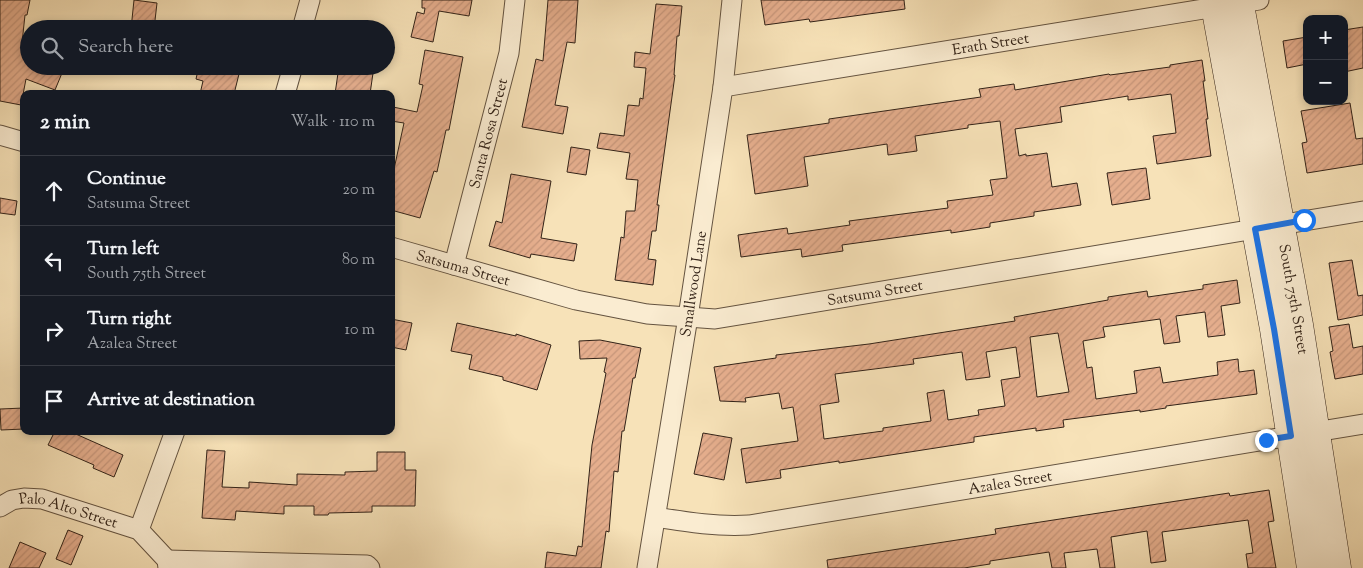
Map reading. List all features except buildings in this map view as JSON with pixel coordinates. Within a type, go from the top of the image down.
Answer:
[{"type":"main road","name":"South 75th Street","points":[[1233,2],[1268,227],[1299,325],[1311,568]]},
{"type":"main road","name":"South 75th Street","points":[[1303,434],[1337,568]]},
{"type":"street","points":[[304,20],[310,0]]},
{"type":"street","name":"Santa Rosa Street","points":[[454,265],[509,53],[515,0]]},
{"type":"street","name":"Smallwood Lane","points":[[646,568],[656,517],[723,87],[732,0]]},
{"type":"street","name":"Erath Street","points":[[723,87],[1233,2]]},
{"type":"street","points":[[286,90],[290,75]]},
{"type":"street","points":[[0,135],[20,141]]},
{"type":"street","name":"Satsuma Street","points":[[395,248],[576,300],[647,314],[715,318],[1363,210]]},
{"type":"street","name":"Azalea Street","points":[[656,517],[706,525],[749,525],[1363,424]]},
{"type":"street","points":[[174,435],[139,530],[168,564],[366,565],[370,568]]},
{"type":"street","name":"Palo Alto Street","points":[[0,507],[12,500],[24,498],[42,499],[139,530]]},
{"type":"route","points":[[1266,440],[1291,436],[1274,329],[1255,229],[1304,220]]}]
